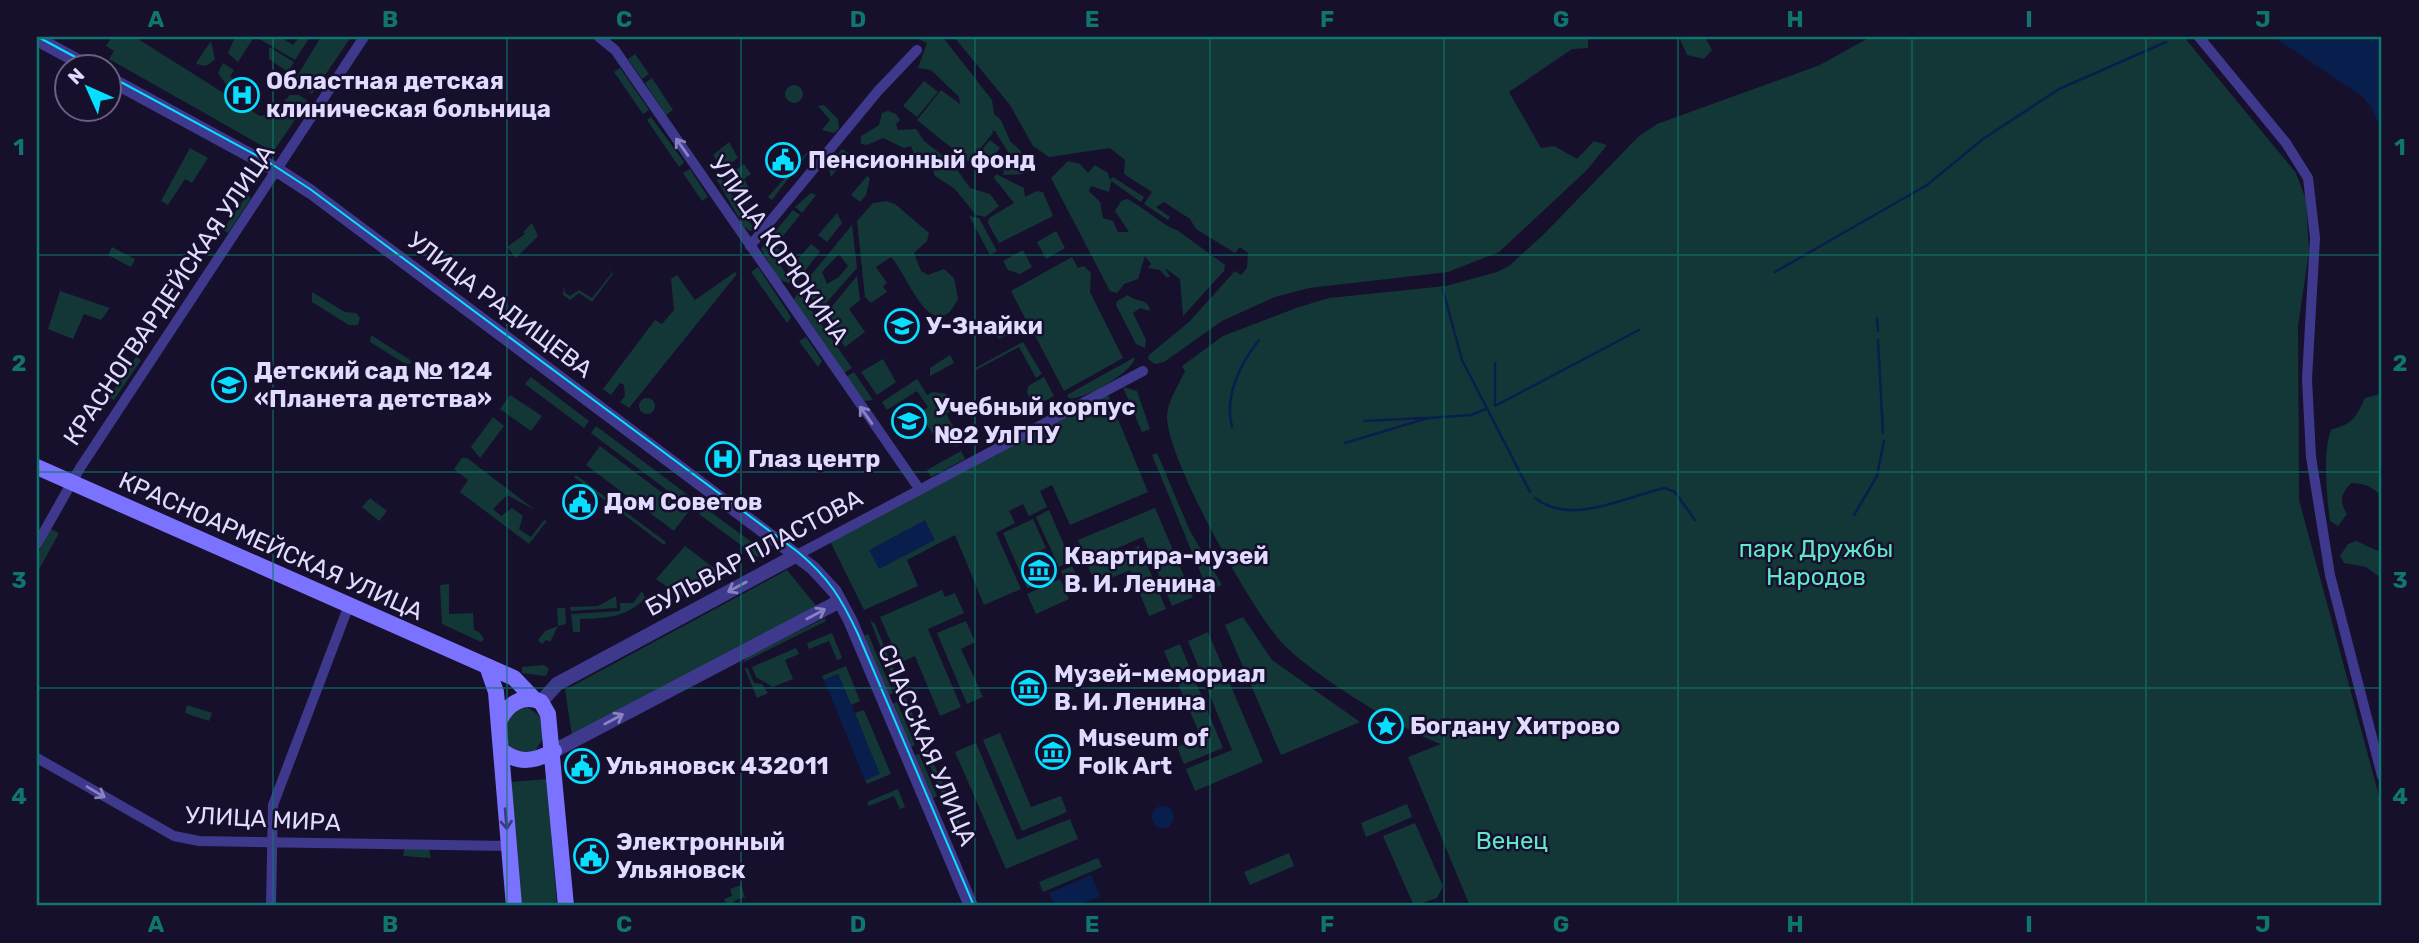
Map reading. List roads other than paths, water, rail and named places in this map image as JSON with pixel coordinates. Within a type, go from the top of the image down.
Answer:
[{"type":"main road","name":"КРАСНОАРМЕЙСКАЯ УЛИЦА","points":[[37,467],[514,678],[538,701]]},
{"type":"main road","points":[[487,666],[494,680],[499,722],[513,906]]},
{"type":"main road","points":[[499,722],[510,706],[538,701],[550,721],[566,906]]},
{"type":"main road","points":[[501,751],[520,761],[554,751]]},
{"type":"street","name":"КРАСНОГВАРДЕЙСКАЯ УЛИЦА","points":[[37,544],[70,482],[364,37]]},
{"type":"street","name":"УЛИЦА КОРЮКИНА","points":[[599,37],[615,50],[920,490]]},
{"type":"street","points":[[2199,37],[2286,143],[2308,178],[2315,238],[2308,379],[2311,457],[2330,575],[2382,776]]},
{"type":"street","points":[[37,39],[61,52]]},
{"type":"street","points":[[750,246],[878,91],[917,50]]},
{"type":"street","name":"УЛИЦА РАДИЩЕВА","points":[[122,86],[277,170],[797,555],[829,584],[840,601]]},
{"type":"street","name":"БУЛЬВАР ПЛАСТОВА","points":[[538,701],[557,684],[1143,371]]},
{"type":"street","points":[[554,751],[840,601]]},
{"type":"street","name":"СПАССКАЯ УЛИЦА","points":[[840,601],[971,906]]},
{"type":"street","points":[[271,906],[271,818],[277,792],[349,605]]},
{"type":"street","name":"УЛИЦА МИРА","points":[[37,758],[163,832],[199,841],[271,840],[397,846],[509,846]]},
{"type":"water","points":[[2274,37],[2382,37],[2382,130],[2363,97]]},
{"type":"water","points":[[925,520],[935,540],[879,569],[869,550]]},
{"type":"water","points":[[838,674],[880,774],[865,780],[824,680]]},
{"type":"water","points":[[1163,806],[1171,809],[1174,817],[1171,825],[1163,828],[1155,825],[1152,817],[1155,809]]},
{"type":"water","points":[[1091,875],[1100,896],[1077,906],[1055,906],[1049,893]]},
{"type":"waterway","points":[[1775,272],[1927,185],[1983,139],[2059,89],[2166,42]]},
{"type":"waterway","points":[[1443,290],[1462,360],[1530,492]]},
{"type":"waterway","points":[[1877,318],[1878,331]]},
{"type":"waterway","points":[[1495,363],[1495,406],[1639,330]]},
{"type":"waterway","points":[[1232,427],[1230,404],[1235,381],[1259,340]]},
{"type":"waterway","points":[[1878,340],[1883,433]]},
{"type":"waterway","points":[[1345,443],[1428,418],[1471,415],[1486,409]]},
{"type":"waterway","points":[[1364,421],[1424,418]]},
{"type":"waterway","points":[[1854,515],[1877,476],[1884,441]]},
{"type":"waterway","points":[[1535,498],[1565,510],[1582,510],[1665,488],[1675,492],[1695,520]]},
{"type":"tram line","points":[[38,37],[66,52]]},
{"type":"tram line","points":[[122,83],[267,161],[310,189],[809,562],[833,589],[858,634],[974,906]]},
{"type":"place","name":"Областная детская клиническая больница","points":[[242,95]]},
{"type":"place","name":"Пенсионный фонд","points":[[783,160]]},
{"type":"place","name":"У-Знайки","points":[[902,326]]},
{"type":"place","name":"Детский сад № 124 «Планета детства»","points":[[229,385]]},
{"type":"place","name":"Учебный корпус №2 УлГПУ","points":[[909,421]]},
{"type":"place","name":"Глаз центр","points":[[723,459]]},
{"type":"place","name":"Дом Советов","points":[[580,502]]},
{"type":"place","name":"Квартира-музей В. И. Ленина","points":[[1039,570]]},
{"type":"place","name":"Музей-мемориал В. И. Ленина","points":[[1029,688]]},
{"type":"place","name":"Богдану Хитрово","points":[[1386,726]]},
{"type":"place","name":"Museum of Folk Art","points":[[1053,752]]},
{"type":"place","name":"Ульяновск 432011","points":[[582,766]]},
{"type":"place","name":"Электронный Ульяновск","points":[[591,856]]},
{"type":"park label","name":"парк Дружбы Народов","points":[[1816,563]]},
{"type":"park label","name":"Венец","points":[[1512,841]]}]
